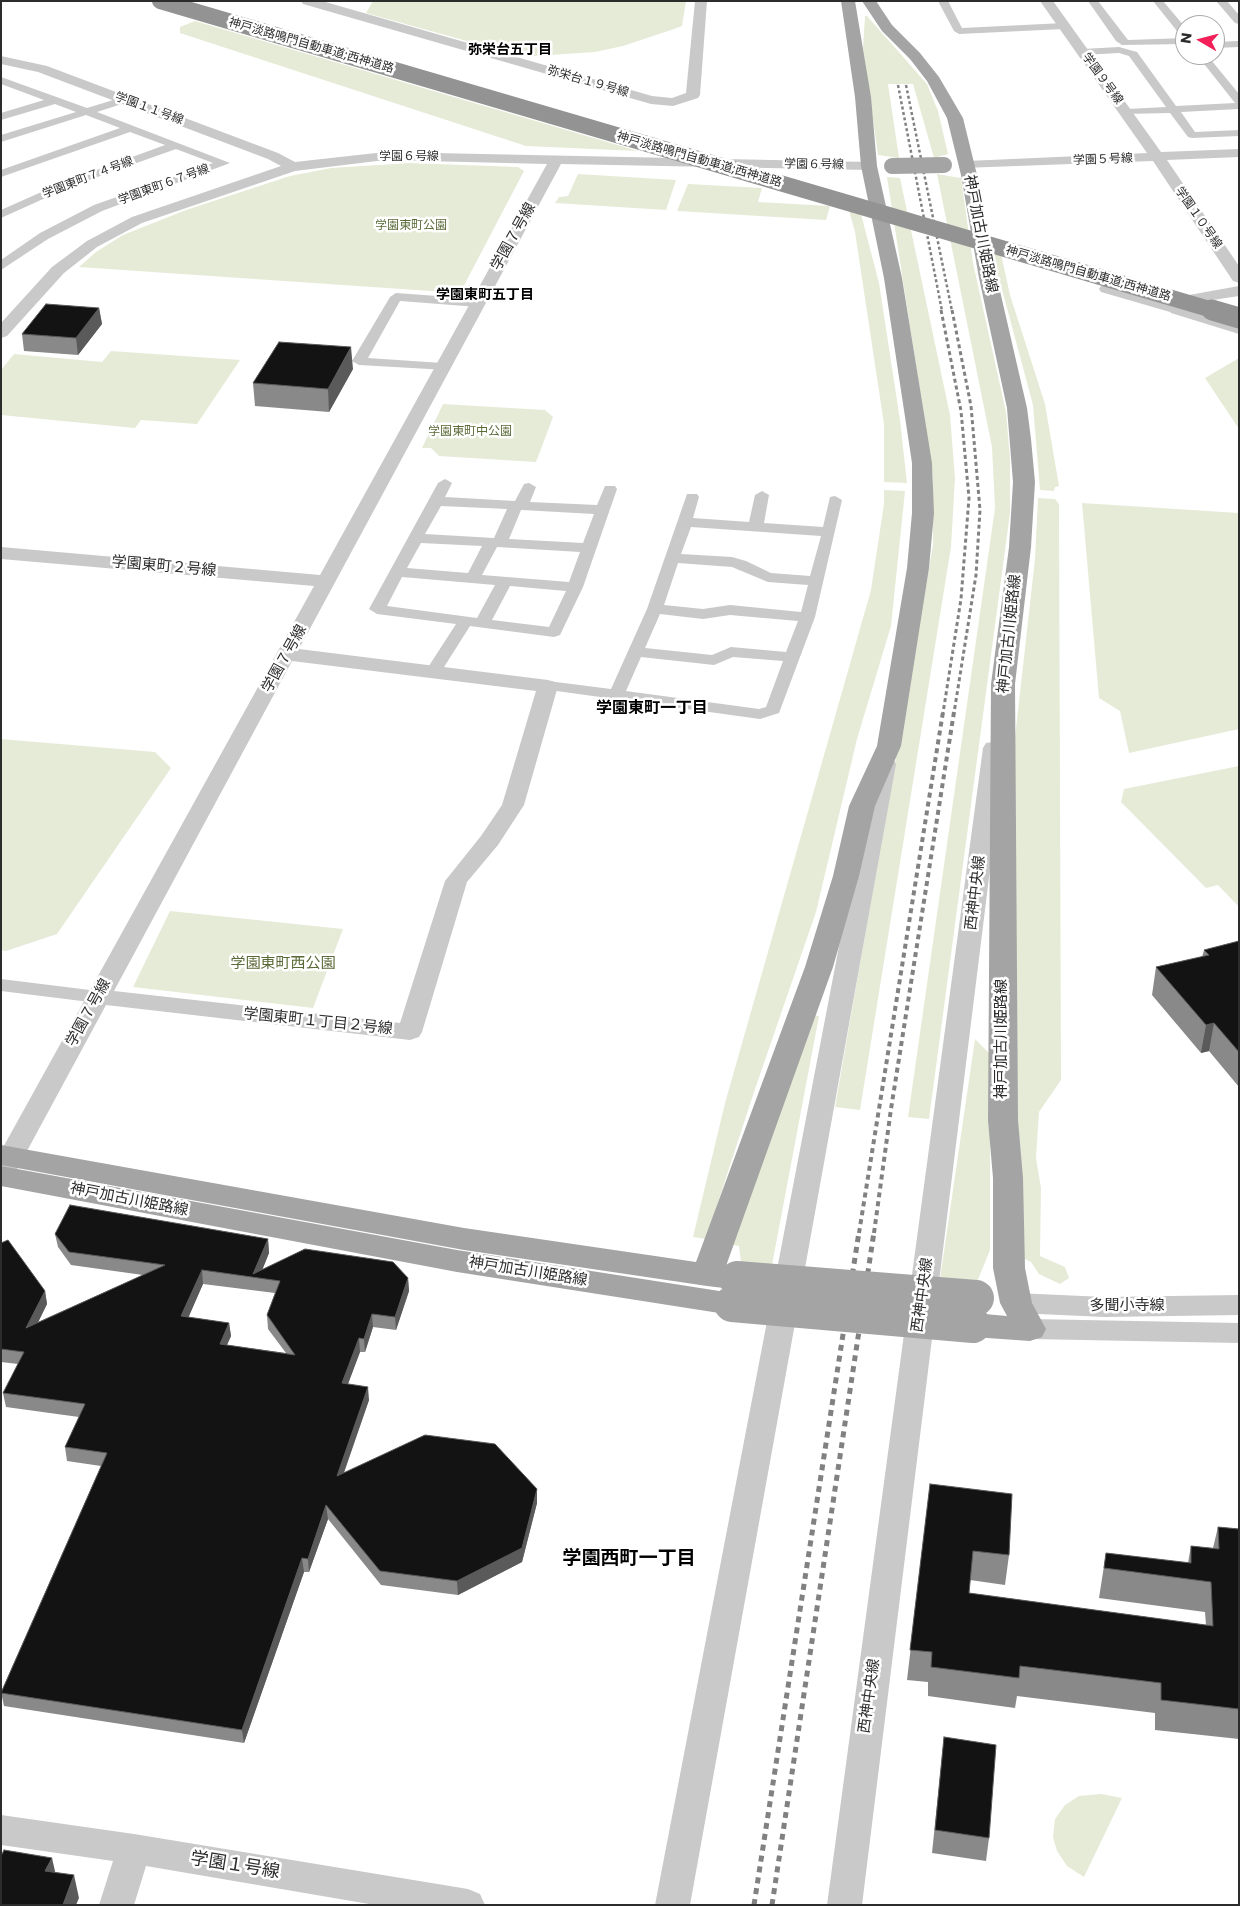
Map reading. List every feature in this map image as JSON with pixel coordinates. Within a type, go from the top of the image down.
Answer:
[{"type":"highway","name":"神戸淡路鳴門自動車道;西神道路","points":[[160,1],[1239,318]]},
{"type":"highway","name":"神戸淡路鳴門自動車道;西神道路","points":[[193,1],[1041,246],[1239,299]]},
{"type":"main road","points":[[735,1291],[707,1275],[819,967],[846,876],[862,806],[889,746],[918,568],[924,513],[916,417],[893,278],[869,166],[863,97],[848,1]]},
{"type":"main road","name":"神戸加古川姫路線","points":[[4,1166],[457,1261],[735,1291],[1023,1316],[1009,1268],[1008,1178],[1003,1120],[1002,684],[1020,547],[1024,482],[1022,448],[1017,408],[988,278],[967,165],[955,118],[946,98],[921,62],[888,28],[869,1]]},
{"type":"main road","points":[[869,166],[967,165]]},
{"type":"main road","name":"神戸加古川姫路線","points":[[4,1166],[464,1239],[707,1275]]},
{"type":"street","name":"弥栄台１９号線","points":[[307,1],[651,100],[673,102],[693,95],[702,1]]},
{"type":"street","points":[[943,1],[959,31],[1064,26]]},
{"type":"street","name":"学園９号線","points":[[1046,1],[1127,112],[1156,158]]},
{"type":"street","points":[[1093,1],[1120,39],[1126,43],[1175,41]]},
{"type":"street","points":[[1158,1],[1175,22]]},
{"type":"street","points":[[1221,1],[1239,21]]},
{"type":"street","points":[[1225,45],[1239,44]]},
{"type":"street","points":[[1083,52],[1119,50],[1134,54],[1172,110],[1192,135],[1239,133]]},
{"type":"street","name":"学園１１号線","points":[[1,60],[42,69],[273,156],[293,167]]},
{"type":"street","points":[[1210,65],[1239,101]]},
{"type":"street","name":"学園東町６７号線","points":[[1,266],[44,236],[98,208],[224,163],[4,82]]},
{"type":"street","points":[[1,117],[55,100]]},
{"type":"street","points":[[1,139],[124,100]]},
{"type":"street","points":[[1127,112],[1239,106]]},
{"type":"street","points":[[1,174],[131,128]]},
{"type":"street","name":"学園東町７４号線","points":[[1,215],[68,184],[176,145]]},
{"type":"street","name":"学園５号線","points":[[967,165],[1239,153]]},
{"type":"street","name":"学園６号線","points":[[1,334],[58,270],[92,244],[137,220],[293,167],[384,156],[869,166]]},
{"type":"street","name":"学園１０号線","points":[[1156,158],[1239,278]]},
{"type":"street","name":"学園７号線","points":[[4,1166],[288,654],[556,160]]},
{"type":"street","points":[[1105,289],[1239,329]]},
{"type":"street","points":[[1177,310],[1195,298],[1239,291]]},
{"type":"street","points":[[442,367],[359,361],[396,297],[478,303]]},
{"type":"street","points":[[445,482],[377,609],[554,632],[575,588],[610,489]]},
{"type":"street","points":[[473,578],[529,487]]},
{"type":"street","points":[[756,526],[762,495]]},
{"type":"street","points":[[616,696],[655,609],[674,558],[692,497]]},
{"type":"street","points":[[288,654],[760,714],[773,710],[807,617],[830,532],[835,500]]},
{"type":"street","points":[[436,501],[603,510]]},
{"type":"street","points":[[685,522],[830,532]]},
{"type":"street","points":[[415,538],[590,548]]},
{"type":"street","name":"学園東町２号線","points":[[1,553],[328,580]]},
{"type":"street","points":[[674,558],[732,562],[741,564],[768,577],[817,581]]},
{"type":"street","points":[[398,572],[575,588]]},
{"type":"street","points":[[482,622],[505,581]]},
{"type":"street","points":[[655,609],[703,614],[730,610],[807,617]]},
{"type":"street","points":[[433,672],[466,621]]},
{"type":"street","points":[[636,652],[714,660],[731,652],[792,656]]},
{"type":"street","name":"西神中央線","points":[[844,1905],[1002,684]]},
{"type":"street","name":"学園東町１丁目２号線","points":[[98,997],[410,1032],[456,881],[490,840],[513,805],[548,686]]},
{"type":"street","points":[[672,1905],[889,746]]},
{"type":"street","points":[[1,985],[98,997]]},
{"type":"street","name":"多聞小寺線","points":[[1023,1316],[1105,1307],[1239,1305]]},
{"type":"street","name":"多聞小寺線","points":[[1023,1316],[1239,1332]]},
{"type":"street","name":"学園１号線","points":[[1,1830],[134,1849],[468,1905]]},
{"type":"street","points":[[116,1905],[134,1849]]},
{"type":"green space","points":[[373,1],[686,1],[682,26],[674,29],[623,46],[595,52],[535,56],[517,55],[366,13]]},
{"type":"green space","points":[[865,16],[927,84],[938,111],[948,154],[934,158],[913,84],[888,84],[899,158],[878,155],[863,48]]},
{"type":"green space","points":[[195,21],[638,151],[526,146],[180,33],[180,27]]},
{"type":"green space","name":"学園東町公園","points":[[410,163],[518,167],[524,171],[460,293],[79,267],[96,252],[123,235],[186,210],[290,176],[331,168]]},
{"type":"green space","points":[[578,174],[676,180],[666,210],[555,203],[559,197],[568,196]]},
{"type":"green space","points":[[937,174],[961,178],[973,263],[1006,412],[1010,459],[1010,513],[929,1119],[908,1117],[995,508],[992,447]]},
{"type":"green space","points":[[887,177],[900,178],[950,415],[955,478],[951,547],[860,1110],[835,1107],[933,545],[933,476]]},
{"type":"green space","points":[[688,184],[762,188],[758,202],[830,206],[826,220],[677,211]]},
{"type":"green space","points":[[849,210],[861,214],[879,283],[900,420],[907,483],[884,482],[884,424],[855,232]]},
{"type":"green space","points":[[992,252],[1001,254],[1010,295],[1045,404],[1059,486],[1055,487],[1054,491],[1040,490],[1033,405]]},
{"type":"green space","points":[[111,351],[240,360],[197,424],[141,420],[135,428],[1,415],[1,370],[14,354],[102,362]]},
{"type":"green space","points":[[1239,358],[1239,429],[1205,378]]},
{"type":"green space","name":"学園東町中公園","points":[[443,404],[545,410],[553,417],[536,462],[439,456],[431,448],[422,448]]},
{"type":"green space","points":[[884,490],[905,491],[891,626],[857,739],[816,912],[706,1239],[693,1237],[725,1103],[871,590],[884,504]]},
{"type":"green space","points":[[1038,498],[1055,499],[1059,504],[1061,1080],[1039,1112],[1036,1158],[1041,1188],[1040,1256],[1065,1267],[1069,1278],[1060,1284],[1039,1274],[1031,1262],[1021,1257],[1023,1185],[1013,1147],[1013,755],[1035,559]]},
{"type":"green space","points":[[1082,503],[1239,513],[1239,729],[1129,753],[1120,711],[1099,698]]},
{"type":"green space","points":[[1,739],[155,752],[171,768],[57,934],[6,951],[1,950]]},
{"type":"green space","points":[[1239,766],[1239,907],[1218,885],[1206,888],[1121,802],[1124,789]]},
{"type":"green space","name":"学園東町西公園","points":[[170,911],[343,929],[313,1008],[133,987]]},
{"type":"green space","points":[[810,1015],[819,1016],[772,1265],[741,1262],[739,1246],[728,1244]]},
{"type":"green space","points":[[975,1039],[990,1054],[990,1250],[977,1282],[940,1279]]},
{"type":"green space","points":[[1101,1794],[1122,1798],[1084,1877],[1067,1866],[1057,1851],[1053,1837],[1055,1819],[1065,1805],[1079,1796]]},
{"type":"building","points":[[46,304],[99,308],[76,338],[22,334]]},
{"type":"building","points":[[279,342],[351,347],[328,389],[253,383]]},
{"type":"building","points":[[1239,941],[1239,1052],[1214,1023],[1206,1025],[1156,967],[1209,955],[1204,950]]},
{"type":"building","points":[[70,1205],[268,1239],[253,1274],[305,1249],[393,1262],[408,1278],[395,1317],[372,1314],[364,1339],[359,1338],[342,1383],[368,1387],[337,1476],[425,1435],[495,1444],[537,1489],[522,1548],[457,1581],[380,1571],[326,1505],[308,1559],[302,1558],[242,1730],[1,1693],[107,1453],[65,1447],[85,1404],[3,1393],[24,1352],[1,1349],[1,1243],[8,1240],[45,1291],[26,1328],[165,1265],[69,1252],[55,1234]],"holes":[[[202,1270],[280,1281],[267,1315],[295,1355],[220,1344],[229,1323],[181,1316]]]},
{"type":"building","points":[[930,1484],[1012,1494],[1009,1555],[973,1551],[969,1593],[1213,1626],[1211,1582],[1104,1568],[1106,1553],[1191,1563],[1191,1546],[1219,1549],[1218,1527],[1239,1529],[1239,1709],[1161,1700],[1161,1683],[1020,1666],[1019,1678],[931,1667],[932,1652],[910,1650]]},
{"type":"building","points":[[944,1737],[996,1745],[989,1838],[935,1830]]},
{"type":"building","points":[[4,1850],[52,1858],[45,1871],[74,1875],[63,1905],[1,1905],[1,1856]]},
{"type":"railway","points":[[898,85],[942,311]]},
{"type":"railway","points":[[906,85],[952,311]]},
{"type":"railway","points":[[941,310],[961,411],[969,498],[961,599],[943,713]]},
{"type":"railway","points":[[952,310],[971,406],[980,510],[976,575],[954,713]]},
{"type":"railway","points":[[859,1233],[943,712]]},
{"type":"railway","points":[[874,1233],[891,1109],[954,712]]},
{"type":"railway","points":[[754,1905],[859,1232]]},
{"type":"railway","points":[[772,1905],[874,1232]]},
{"type":"district","name":"弥栄台五丁目","points":[[510,50]]},
{"type":"district","name":"学園東町五丁目","points":[[485,295]]},
{"type":"district","name":"学園東町一丁目","points":[[652,709]]},
{"type":"district","name":"学園西町一丁目","points":[[629,1559]]}]
